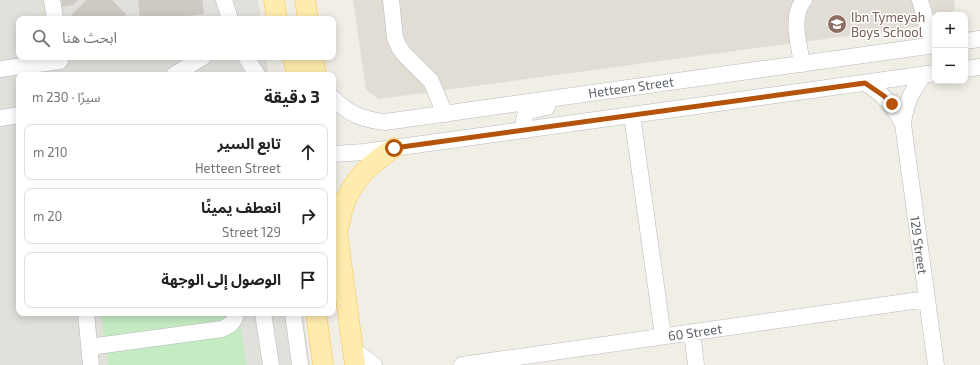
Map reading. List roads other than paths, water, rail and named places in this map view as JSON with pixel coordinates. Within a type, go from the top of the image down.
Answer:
[{"type":"main road","points":[[274,0],[277,16]]},
{"type":"main road","points":[[305,0],[308,16]]},
{"type":"main road","points":[[282,60],[284,72]]},
{"type":"main road","points":[[294,60],[296,72]]},
{"type":"main road","points":[[314,60],[316,72]]},
{"type":"main road","points":[[337,235],[341,213],[348,193],[360,175],[376,160],[394,148]]},
{"type":"main road","points":[[336,227],[353,357]]},
{"type":"main road","points":[[316,316],[323,365]]},
{"type":"street","points":[[52,0],[55,16]]},
{"type":"street","points":[[224,0],[229,16]]},
{"type":"street","points":[[390,0],[395,38],[399,47],[431,81],[445,114]]},
{"type":"street","points":[[802,64],[796,13],[804,0]]},
{"type":"street","points":[[920,0],[932,39]]},
{"type":"street","points":[[968,41],[980,39]]},
{"type":"street","name":"Hetteen Street","points":[[336,101],[342,107],[355,115],[370,121],[385,122],[932,45]]},
{"type":"street","points":[[179,72],[198,60]]},
{"type":"street","points":[[248,60],[255,72]]},
{"type":"street","points":[[0,69],[61,64]]},
{"type":"street","points":[[968,69],[980,67]]},
{"type":"street","points":[[336,154],[348,154],[394,148],[930,74]]},
{"type":"street","name":"129 Street","points":[[930,74],[911,93],[907,103],[903,124],[936,365]]},
{"type":"street","name":"129 Street","points":[[865,83],[888,100],[903,124]]},
{"type":"street","points":[[526,130],[524,117],[528,112],[579,102],[597,92]]},
{"type":"street","points":[[0,118],[16,115]]},
{"type":"street","points":[[632,115],[663,336]]},
{"type":"street","name":"60 Street","points":[[462,365],[927,299]]},
{"type":"street","points":[[86,316],[91,365]]},
{"type":"street","points":[[89,347],[222,328],[232,322],[234,316]]},
{"type":"street","points":[[263,316],[271,365]]},
{"type":"street","points":[[293,316],[300,365]]},
{"type":"street","points":[[692,332],[696,365]]},
{"type":"street","points":[[353,357],[374,365]]},
{"type":"place","name":"Ibn Tymeyah Boys School","points":[[837,24]]}]
